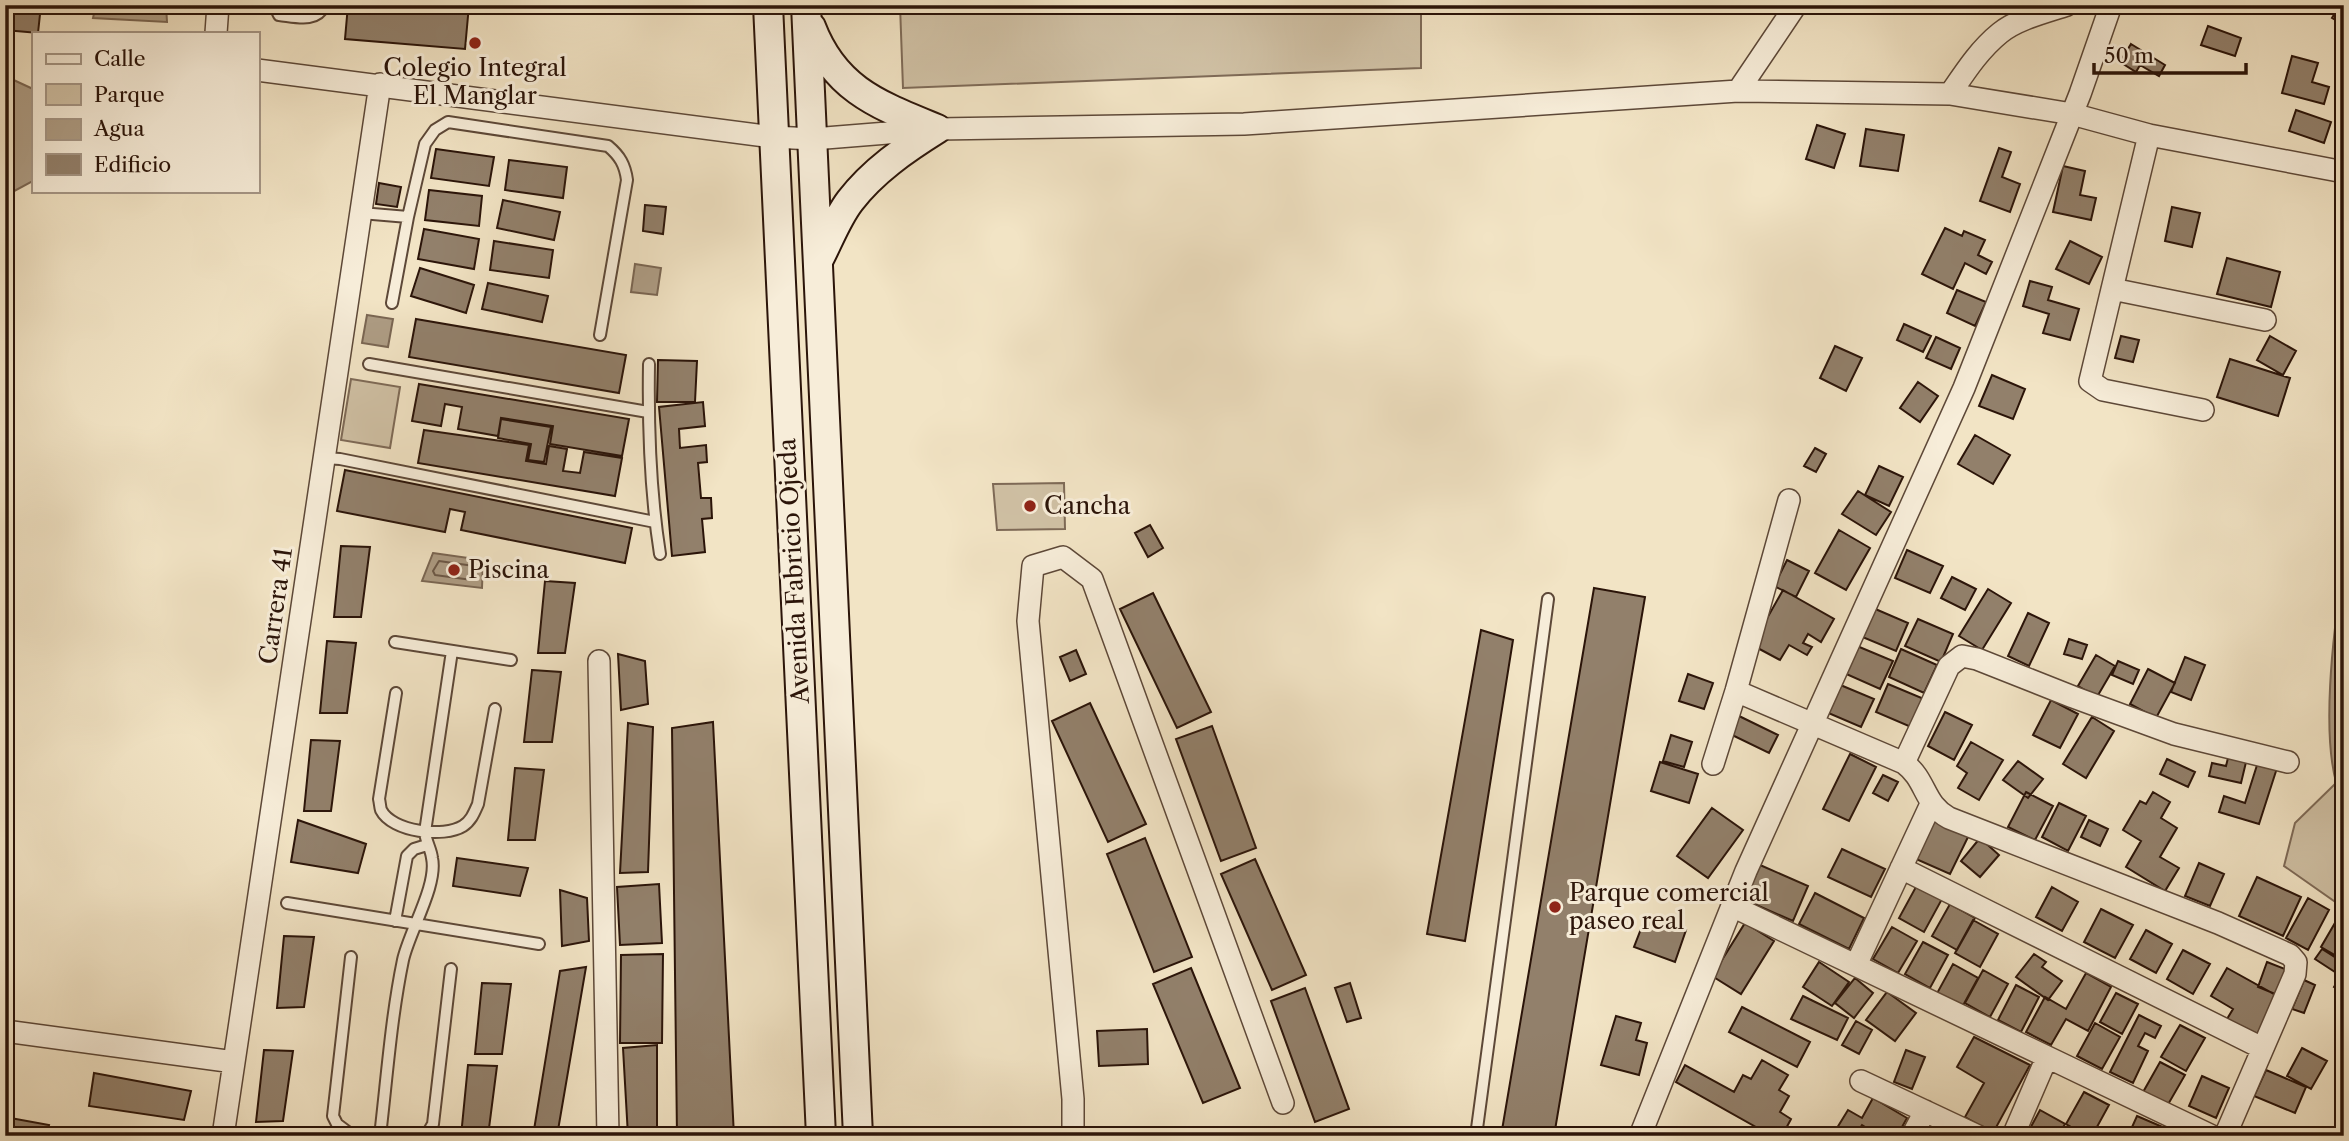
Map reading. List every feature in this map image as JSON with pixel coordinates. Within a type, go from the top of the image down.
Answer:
[{"type":"street","points":[[216,32],[218,5]]},
{"type":"street","name":"Avenida Fabricio Ojeda","points":[[768,5],[821,1136]]},
{"type":"street","points":[[1738,91],[1796,5]]},
{"type":"street","points":[[1950,94],[1976,56],[2001,31],[2040,13],[2067,5]]},
{"type":"street","points":[[1640,1136],[1732,906],[1964,388],[2072,114],[2111,5]]},
{"type":"street","points":[[807,11],[818,45],[848,85],[875,104],[937,129]]},
{"type":"street","name":"Avenida Fabricio Ojeda","points":[[807,11],[858,1136]]},
{"type":"street","points":[[259,70],[773,137],[813,139],[937,129],[1244,124],[1738,91],[1950,94],[2072,114],[2149,135],[2344,173]]},
{"type":"street","name":"Carrera 41","points":[[223,1136],[380,85]]},
{"type":"street","points":[[818,261],[848,203],[872,176],[905,149],[937,129]]},
{"type":"street","points":[[2149,135],[2090,381],[2103,390],[2203,410]]},
{"type":"street","points":[[2112,289],[2265,320]]},
{"type":"street","points":[[1713,764],[1789,500]]},
{"type":"street","points":[[1073,1136],[1073,1099],[1028,621],[1033,566],[1063,557],[1092,579],[1283,1103]]},
{"type":"street","points":[[1904,763],[1949,666],[1962,656],[1977,659],[2174,734],[2288,762]]},
{"type":"street","points":[[599,661],[608,1136]]},
{"type":"street","points":[[1736,691],[1904,763],[1919,776],[1931,804],[1949,818],[2218,923],[2290,955],[2297,968],[2225,1136]]},
{"type":"street","points":[[1856,965],[1931,804]]},
{"type":"street","points":[[1901,868],[2262,1048]]},
{"type":"street","points":[[1732,906],[2212,1136]]},
{"type":"street","points":[[5,1031],[234,1062]]},
{"type":"street","points":[[2013,1136],[2047,1057]]},
{"type":"street","points":[[1861,1081],[1978,1136]]},
{"type":"street","points":[[1912,1136],[1925,1111]]},
{"type":"lane","points":[[274,5],[279,15],[312,18],[318,16],[325,5]]},
{"type":"lane","points":[[392,303],[425,144],[435,130],[448,122],[608,146],[618,155],[627,180],[600,335]]},
{"type":"lane","points":[[361,213],[408,217]]},
{"type":"lane","points":[[369,364],[648,412]]},
{"type":"lane","points":[[649,364],[648,412],[655,522],[660,554]]},
{"type":"lane","points":[[324,458],[655,522]]},
{"type":"lane","points":[[1476,1136],[1548,599]]},
{"type":"lane","points":[[395,642],[510,660]]},
{"type":"lane","points":[[380,1136],[384,1087],[403,959],[414,924],[424,904],[432,872],[432,858],[425,832],[452,651]]},
{"type":"lane","points":[[396,693],[379,799],[381,810],[398,825],[425,832],[454,830],[473,817],[478,804],[495,709]]},
{"type":"lane","points":[[395,921],[407,856],[414,849],[427,845]]},
{"type":"lane","points":[[286,903],[539,944]]},
{"type":"lane","points":[[351,957],[333,1116],[337,1124],[353,1136]]},
{"type":"lane","points":[[426,1136],[433,1124],[451,969]]},
{"type":"green space","points":[[900,5],[1421,5],[1421,68],[903,88]]},
{"type":"green space","points":[[351,379],[400,387],[390,448],[341,440]]},
{"type":"green space","name":"Cancha","points":[[1064,483],[1065,529],[997,530],[993,484]]},
{"type":"green space","points":[[2336,783],[2344,802],[2344,908],[2284,866],[2295,823]]},
{"type":"water","points":[[96,5],[166,5],[167,22],[93,18]]},
{"type":"water","points":[[5,76],[32,89],[32,182],[5,196]]},
{"type":"water","points":[[635,264],[661,268],[657,295],[631,292]]},
{"type":"water","points":[[367,315],[393,319],[388,347],[362,343]]},
{"type":"water","name":"Piscina","points":[[433,553],[483,560],[482,588],[422,581]]},
{"type":"water","points":[[2344,564],[2344,802],[2336,780],[2329,720],[2336,618]]},
{"type":"building","points":[[5,5],[41,5],[38,32],[5,30]]},
{"type":"building","points":[[348,5],[469,5],[465,49],[345,39]]},
{"type":"building","points":[[2340,5],[2344,5],[2344,25],[2332,18]]},
{"type":"building","points":[[2208,26],[2241,38],[2235,56],[2201,45]]},
{"type":"building","points":[[2131,44],[2165,65],[2159,76],[2140,65],[2136,72],[2120,62]]},
{"type":"building","points":[[2292,56],[2318,63],[2312,82],[2329,87],[2324,104],[2282,93]]},
{"type":"building","points":[[2296,110],[2331,122],[2324,143],[2289,131]]},
{"type":"building","points":[[1817,125],[1845,134],[1834,168],[1806,159]]},
{"type":"building","points":[[1866,129],[1904,135],[1898,171],[1860,166]]},
{"type":"building","points":[[1999,148],[2011,152],[2002,177],[2020,184],[2010,212],[1980,201]]},
{"type":"building","points":[[436,149],[494,157],[489,186],[431,178]]},
{"type":"building","points":[[509,160],[567,167],[563,198],[505,190]]},
{"type":"building","points":[[2063,166],[2085,171],[2080,195],[2096,198],[2091,220],[2053,212]]},
{"type":"building","points":[[379,183],[401,187],[397,207],[376,204]]},
{"type":"building","points":[[429,190],[482,196],[479,226],[425,220]]},
{"type":"building","points":[[503,200],[560,212],[554,240],[497,228]]},
{"type":"building","points":[[645,205],[666,207],[663,234],[643,231]]},
{"type":"building","points":[[2172,207],[2200,213],[2192,247],[2165,241]]},
{"type":"building","points":[[1945,228],[1962,236],[1964,231],[1985,240],[1978,255],[1992,262],[1986,274],[1965,263],[1953,289],[1922,274]]},
{"type":"building","points":[[424,229],[479,239],[474,269],[418,259]]},
{"type":"building","points":[[494,241],[553,250],[549,278],[490,270]]},
{"type":"building","points":[[2070,241],[2102,257],[2089,284],[2056,269]]},
{"type":"building","points":[[2227,258],[2280,272],[2271,307],[2217,294]]},
{"type":"building","points":[[420,268],[474,285],[466,313],[411,296]]},
{"type":"building","points":[[2030,281],[2052,287],[2048,300],[2079,309],[2070,340],[2043,333],[2049,314],[2023,306]]},
{"type":"building","points":[[488,283],[548,296],[542,322],[482,309]]},
{"type":"building","points":[[1957,290],[1986,302],[1975,326],[1947,313]]},
{"type":"building","points":[[416,319],[626,355],[619,393],[409,357]]},
{"type":"building","points":[[1904,324],[1931,336],[1923,352],[1897,340]]},
{"type":"building","points":[[2121,336],[2139,340],[2133,362],[2115,358]]},
{"type":"building","points":[[2270,336],[2296,351],[2283,375],[2257,360]]},
{"type":"building","points":[[1936,337],[1960,348],[1951,369],[1926,358]]},
{"type":"building","points":[[1835,346],[1862,358],[1846,391],[1820,378]]},
{"type":"building","points":[[2230,359],[2290,378],[2278,416],[2217,397]]},
{"type":"building","points":[[658,360],[697,361],[695,402],[657,402]]},
{"type":"building","points":[[1992,375],[2025,389],[2013,419],[1979,406]]},
{"type":"building","points":[[1918,382],[1938,396],[1920,422],[1900,408]]},
{"type":"building","points":[[419,384],[629,419],[622,456],[550,444],[553,426],[501,418],[498,436],[458,429],[462,407],[445,404],[441,426],[412,421]]},
{"type":"building","points":[[703,402],[705,426],[679,429],[680,448],[706,445],[707,462],[698,463],[701,498],[711,498],[712,518],[702,519],[705,552],[672,556],[659,407]]},
{"type":"building","points":[[501,419],[551,427],[544,462],[528,460],[531,444],[498,438]]},
{"type":"building","points":[[424,430],[529,445],[526,461],[546,464],[549,446],[567,449],[563,471],[580,473],[584,452],[622,458],[615,496],[418,463]]},
{"type":"building","points":[[1975,435],[2010,455],[1993,484],[1958,464]]},
{"type":"building","points":[[1815,448],[1826,454],[1816,472],[1804,466]]},
{"type":"building","points":[[1879,466],[1903,477],[1889,506],[1865,495]]},
{"type":"building","points":[[345,470],[632,528],[625,563],[461,530],[465,512],[450,509],[445,532],[337,511]]},
{"type":"building","points":[[1858,491],[1891,512],[1876,535],[1842,514]]},
{"type":"building","points":[[1150,525],[1163,548],[1148,557],[1135,533]]},
{"type":"building","points":[[1839,530],[1870,548],[1846,590],[1815,573]]},
{"type":"building","points":[[341,546],[370,547],[361,617],[334,617]]},
{"type":"building","points":[[1907,550],[1943,566],[1930,593],[1895,578]]},
{"type":"building","points":[[1787,560],[1809,571],[1796,597],[1774,586]]},
{"type":"building","points":[[1952,577],[1976,589],[1965,610],[1941,598]]},
{"type":"building","points":[[545,581],[575,583],[565,653],[538,653]]},
{"type":"building","points":[[1594,588],[1645,597],[1554,1136],[1501,1136]]},
{"type":"building","points":[[1988,589],[2011,603],[1982,650],[1959,636]]},
{"type":"building","points":[[1783,590],[1834,619],[1821,642],[1808,634],[1803,643],[1812,647],[1807,655],[1789,645],[1780,660],[1752,645]]},
{"type":"building","points":[[1153,593],[1211,712],[1177,728],[1120,609]]},
{"type":"building","points":[[1873,608],[1908,623],[1896,651],[1860,636]]},
{"type":"building","points":[[2028,613],[2049,623],[2029,666],[2008,656]]},
{"type":"building","points":[[1918,619],[1953,634],[1941,662],[1905,646]]},
{"type":"building","points":[[1481,630],[1513,640],[1465,941],[1427,934]]},
{"type":"building","points":[[2069,639],[2087,645],[2082,659],[2064,654]]},
{"type":"building","points":[[327,641],[356,643],[347,713],[320,713]]},
{"type":"building","points":[[1857,646],[1893,661],[1880,689],[1844,673]]},
{"type":"building","points":[[1901,649],[1937,665],[1924,693],[1889,677]]},
{"type":"building","points":[[1076,650],[1086,674],[1070,681],[1060,657]]},
{"type":"building","points":[[618,654],[645,661],[648,704],[621,710]]},
{"type":"building","points":[[2096,655],[2115,666],[2097,697],[2078,686]]},
{"type":"building","points":[[2185,657],[2205,665],[2191,700],[2171,692]]},
{"type":"building","points":[[2118,661],[2139,670],[2133,684],[2112,675]]},
{"type":"building","points":[[2148,669],[2175,683],[2156,718],[2130,704]]},
{"type":"building","points":[[532,670],[561,672],[552,742],[524,742]]},
{"type":"building","points":[[1688,674],[1713,683],[1704,709],[1679,701]]},
{"type":"building","points":[[1838,684],[1874,699],[1861,727],[1826,712]]},
{"type":"building","points":[[1888,684],[1924,699],[1911,727],[1876,712]]},
{"type":"building","points":[[2051,700],[2078,714],[2060,748],[2033,735]]},
{"type":"building","points":[[1090,703],[1146,824],[1108,842],[1052,721]]},
{"type":"building","points":[[1945,712],[1972,725],[1954,760],[1928,746]]},
{"type":"building","points":[[1739,716],[1778,735],[1769,753],[1730,734]]},
{"type":"building","points":[[2092,717],[2114,731],[2086,778],[2063,764]]},
{"type":"building","points":[[713,722],[734,1136],[677,1136],[672,728]]},
{"type":"building","points":[[628,723],[653,727],[648,872],[620,873]]},
{"type":"building","points":[[1212,726],[1256,848],[1221,861],[1176,739]]},
{"type":"building","points":[[1671,735],[1692,742],[1684,767],[1663,761]]},
{"type":"building","points":[[311,740],[340,741],[331,811],[304,811]]},
{"type":"building","points":[[1971,742],[2003,760],[1979,800],[1958,788],[1967,773],[1957,766]]},
{"type":"building","points":[[1850,754],[1876,767],[1849,821],[1823,809]]},
{"type":"building","points":[[2229,754],[2247,758],[2241,783],[2209,776],[2212,763],[2226,766]]},
{"type":"building","points":[[2167,759],[2195,772],[2188,787],[2160,774]]},
{"type":"building","points":[[2018,761],[2043,779],[2028,798],[2003,780]]},
{"type":"building","points":[[1660,762],[1698,774],[1689,803],[1651,791]]},
{"type":"building","points":[[2258,762],[2277,768],[2259,824],[2219,812],[2224,796],[2245,803]]},
{"type":"building","points":[[515,768],[544,770],[535,840],[508,840]]},
{"type":"building","points":[[1883,775],[1898,782],[1888,801],[1873,793]]},
{"type":"building","points":[[2026,792],[2053,806],[2035,840],[2008,827]]},
{"type":"building","points":[[2153,792],[2170,802],[2161,818],[2177,828],[2160,857],[2179,868],[2165,891],[2126,867],[2141,841],[2123,830],[2140,801],[2146,804]]},
{"type":"building","points":[[2059,803],[2086,816],[2068,851],[2042,837]]},
{"type":"building","points":[[1712,808],[1743,830],[1708,878],[1677,856]]},
{"type":"building","points":[[1934,819],[1969,835],[1950,874],[1916,859]]},
{"type":"building","points":[[298,820],[366,844],[358,873],[291,862]]},
{"type":"building","points":[[2089,820],[2108,829],[2100,846],[2081,837]]},
{"type":"building","points":[[1145,838],[1192,957],[1154,972],[1107,854]]},
{"type":"building","points":[[1980,838],[1999,855],[1980,877],[1961,861]]},
{"type":"building","points":[[1842,849],[1885,869],[1871,897],[1828,877]]},
{"type":"building","points":[[457,858],[528,868],[520,896],[453,886]]},
{"type":"building","points":[[1255,859],[1306,975],[1272,990],[1221,874]]},
{"type":"building","points":[[2199,863],[2224,874],[2210,906],[2185,896]]},
{"type":"building","points":[[1760,865],[1808,886],[1793,921],[1745,900]]},
{"type":"building","points":[[2257,877],[2301,897],[2283,936],[2239,916]]},
{"type":"building","points":[[659,884],[662,943],[620,945],[617,887]]},
{"type":"building","points":[[1917,885],[1942,899],[1924,932],[1899,918]]},
{"type":"building","points":[[2052,887],[2078,902],[2062,931],[2036,917]]},
{"type":"building","points":[[560,890],[587,898],[589,941],[562,946]]},
{"type":"building","points":[[1815,893],[1864,918],[1849,949],[1799,924]]},
{"type":"building","points":[[2308,898],[2329,910],[2308,950],[2286,938]]},
{"type":"building","points":[[1950,904],[1975,918],[1957,950],[1932,936]]},
{"type":"building","points":[[2101,909],[2133,925],[2115,958],[2084,942]]},
{"type":"building","points":[[1646,916],[1686,930],[1675,962],[1634,947]]},
{"type":"building","points":[[2339,916],[2344,918],[2344,951],[2340,958],[2321,947]]},
{"type":"building","points":[[1973,920],[1998,934],[1980,967],[1955,953]]},
{"type":"building","points":[[1745,923],[1774,941],[1741,994],[1712,976]]},
{"type":"building","points":[[1892,927],[1917,941],[1898,973],[1873,959]]},
{"type":"building","points":[[2146,930],[2172,944],[2156,973],[2130,959]]},
{"type":"building","points":[[284,936],[314,937],[304,1007],[277,1008]]},
{"type":"building","points":[[1923,942],[1948,955],[1930,988],[1905,974]]},
{"type":"building","points":[[2322,949],[2344,963],[2343,993],[2334,987],[2341,976],[2315,959]]},
{"type":"building","points":[[2183,950],[2210,964],[2193,994],[2167,979]]},
{"type":"building","points":[[663,954],[662,1043],[620,1043],[621,955]]},
{"type":"building","points":[[2034,954],[2046,962],[2042,967],[2062,981],[2048,1000],[2016,977]]},
{"type":"building","points":[[1819,962],[1849,982],[1832,1006],[1803,987]]},
{"type":"building","points":[[2267,962],[2290,971],[2280,996],[2258,987]]},
{"type":"building","points":[[1953,964],[1978,978],[1960,1011],[1935,997]]},
{"type":"building","points":[[586,967],[557,1136],[533,1136],[560,971]]},
{"type":"building","points":[[1191,968],[1240,1088],[1203,1103],[1153,984]]},
{"type":"building","points":[[2227,968],[2279,997],[2257,1035],[2227,1019],[2233,1009],[2211,996]]},
{"type":"building","points":[[1983,970],[2008,984],[1990,1017],[1965,1003]]},
{"type":"building","points":[[2086,973],[2111,987],[2088,1031],[2066,1019],[2051,1045],[2026,1032],[2045,997],[2066,1009]]},
{"type":"building","points":[[1855,978],[1873,993],[1854,1018],[1835,1003]]},
{"type":"building","points":[[2304,980],[2315,985],[2304,1013],[2292,1009]]},
{"type":"building","points":[[482,983],[511,984],[502,1054],[475,1054]]},
{"type":"building","points":[[1350,983],[1361,1018],[1347,1022],[1335,988]]},
{"type":"building","points":[[2016,985],[2039,997],[2021,1032],[1998,1020]]},
{"type":"building","points":[[1305,988],[1349,1109],[1315,1122],[1271,1001]]},
{"type":"building","points":[[1887,992],[1916,1013],[1895,1041],[1866,1020]]},
{"type":"building","points":[[2116,993],[2138,1004],[2122,1034],[2100,1022]]},
{"type":"building","points":[[1803,996],[1848,1018],[1837,1040],[1791,1019]]},
{"type":"building","points":[[1742,1007],[1810,1042],[1797,1067],[1729,1032]]},
{"type":"building","points":[[2139,1015],[2161,1026],[2155,1038],[2145,1033],[2138,1046],[2148,1051],[2133,1083],[2110,1072]]},
{"type":"building","points":[[1616,1016],[1641,1023],[1636,1040],[1647,1043],[1639,1075],[1601,1065]]},
{"type":"building","points":[[1856,1021],[1872,1030],[1859,1054],[1842,1045]]},
{"type":"building","points":[[2095,1023],[2120,1037],[2102,1069],[2077,1056]]},
{"type":"building","points":[[2180,1025],[2205,1038],[2186,1071],[2161,1057]]},
{"type":"building","points":[[1147,1029],[1148,1064],[1099,1066],[1097,1031]]},
{"type":"building","points":[[1974,1037],[2030,1065],[1993,1133],[1965,1117],[1984,1083],[1957,1067]]},
{"type":"building","points":[[657,1045],[657,1136],[628,1136],[623,1048]]},
{"type":"building","points":[[2302,1048],[2327,1061],[2311,1089],[2287,1076]]},
{"type":"building","points":[[264,1050],[293,1051],[283,1121],[256,1122]]},
{"type":"building","points":[[1906,1050],[1925,1057],[1912,1089],[1894,1082]]},
{"type":"building","points":[[1762,1060],[1788,1075],[1779,1090],[1789,1096],[1780,1112],[1791,1119],[1782,1136],[1772,1136],[1676,1082],[1685,1065],[1734,1092],[1743,1075],[1751,1079]]},
{"type":"building","points":[[2160,1062],[2185,1075],[2166,1108],[2142,1094]]},
{"type":"building","points":[[468,1065],[497,1066],[488,1136],[461,1136]]},
{"type":"building","points":[[2266,1070],[2306,1087],[2295,1113],[2254,1096]]},
{"type":"building","points":[[94,1073],[191,1091],[184,1120],[89,1106]]},
{"type":"building","points":[[2202,1076],[2229,1088],[2216,1118],[2189,1106]]},
{"type":"building","points":[[2084,1092],[2109,1105],[2092,1136],[2066,1124]]},
{"type":"building","points":[[1873,1098],[1907,1118],[1897,1136],[1880,1136],[1862,1125],[1855,1136],[1849,1136],[1837,1128],[1848,1110],[1862,1118]]},
{"type":"building","points":[[2040,1110],[2065,1124],[2058,1136],[2026,1136]]},
{"type":"building","points":[[2137,1116],[2165,1128],[2162,1136],[2128,1136]]},
{"type":"building","points":[[5,1117],[49,1125],[46,1136],[5,1136]]},
{"type":"place","name":"Colegio Integral El Manglar","points":[[475,43]]},
{"type":"place","name":"Cancha","points":[[1030,506]]},
{"type":"place","name":"Piscina","points":[[454,570]]},
{"type":"place","name":"Parque comercial paseo real","points":[[1555,907]]}]
